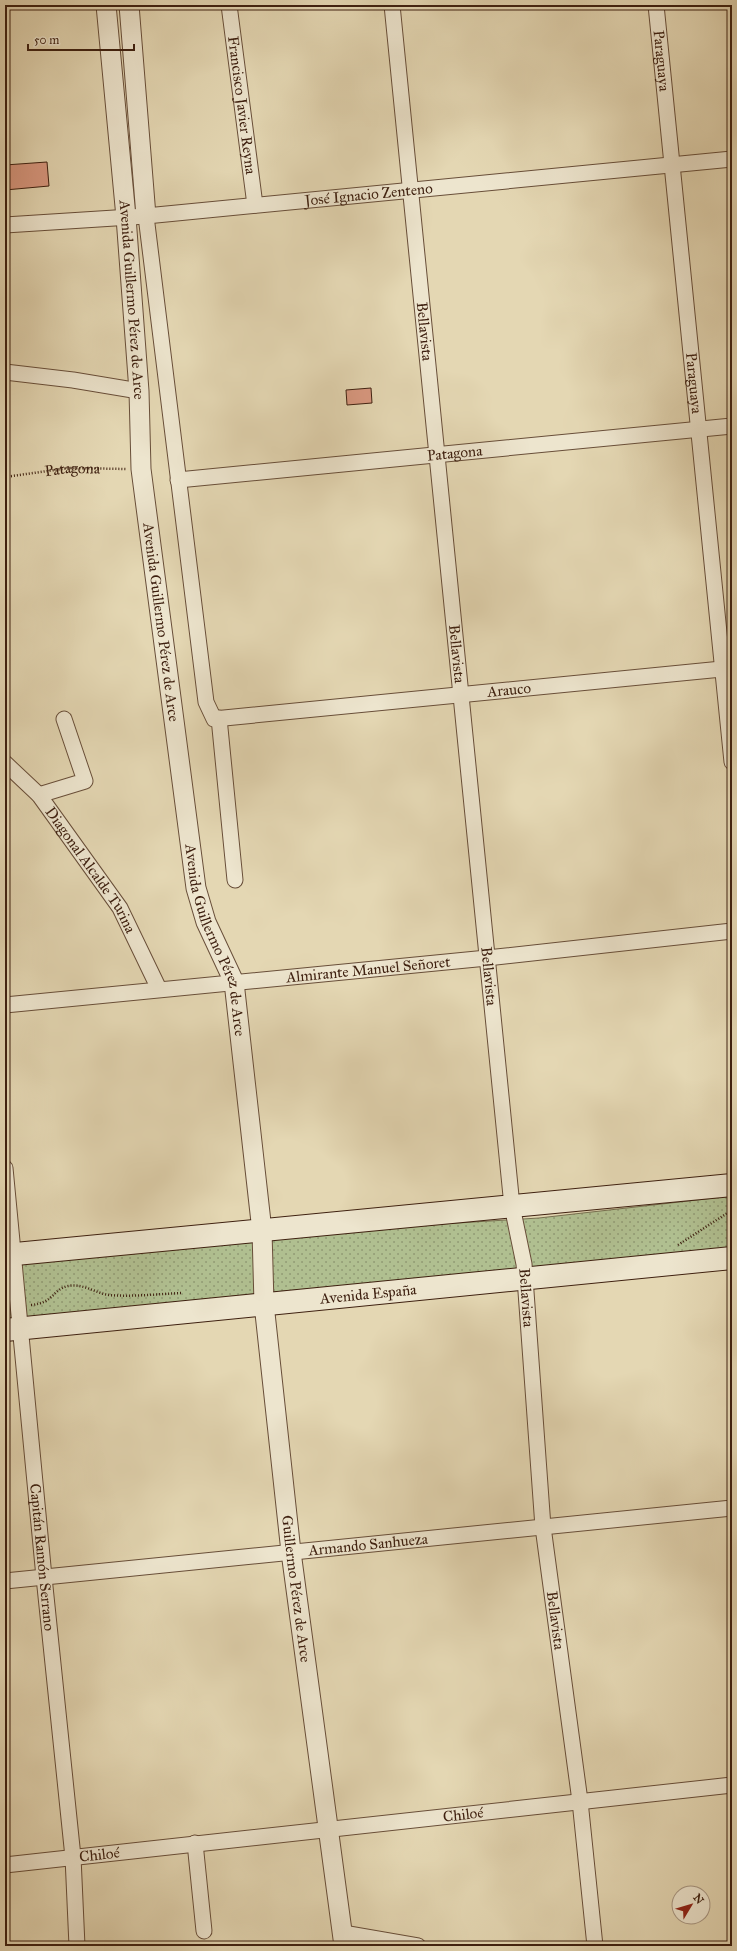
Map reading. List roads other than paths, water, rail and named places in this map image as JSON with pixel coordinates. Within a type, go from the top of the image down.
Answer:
[{"type":"main road","points":[[9,1255],[732,1185]]},
{"type":"main road","name":"Avenida España","points":[[13,1329],[732,1258]]},
{"type":"street","name":"Avenida Guillermo Pérez de Arce","points":[[106,5],[126,217],[138,391],[141,469],[196,888],[206,922],[234,982],[262,1231]]},
{"type":"street","name":"Avenida Guillermo Pérez de Arce","points":[[129,5],[146,216],[206,702],[216,719],[235,880]]},
{"type":"street","name":"Francisco Javier Reyna","points":[[229,5],[255,205]]},
{"type":"street","name":"Bellavista","points":[[392,5],[512,1206],[526,1279],[543,1528],[580,1802],[595,1946]]},
{"type":"street","name":"Paraguaya","points":[[656,5],[699,429],[727,669],[732,762]]},
{"type":"street","name":"José Ignacio Zenteno","points":[[5,225],[146,216],[732,159]]},
{"type":"street","points":[[5,372],[73,380],[138,391]]},
{"type":"street","name":"Patagona","points":[[178,480],[732,426]]},
{"type":"street","name":"Arauco","points":[[216,719],[727,669]]},
{"type":"street","points":[[39,794],[85,782],[64,719]]},
{"type":"street","name":"Diagonal Alcalde Turina","points":[[5,763],[39,794],[120,908],[159,990]]},
{"type":"street","name":"Almirante Manuel Señoret","points":[[5,1005],[488,958],[732,931]]},
{"type":"street","name":"Capitán Ramón Serrano","points":[[5,1168],[13,1329],[44,1577],[73,1857],[77,1946]]},
{"type":"street","name":"Guillermo Pérez de Arce","points":[[262,1231],[264,1304],[291,1552],[343,1940]]},
{"type":"street","name":"Armando Sanhueza","points":[[5,1581],[732,1508]]},
{"type":"street","name":"Chiloé","points":[[5,1865],[732,1785]]},
{"type":"street","points":[[194,1843],[204,1931]]},
{"type":"street","points":[[343,1940],[418,1946]]}]
